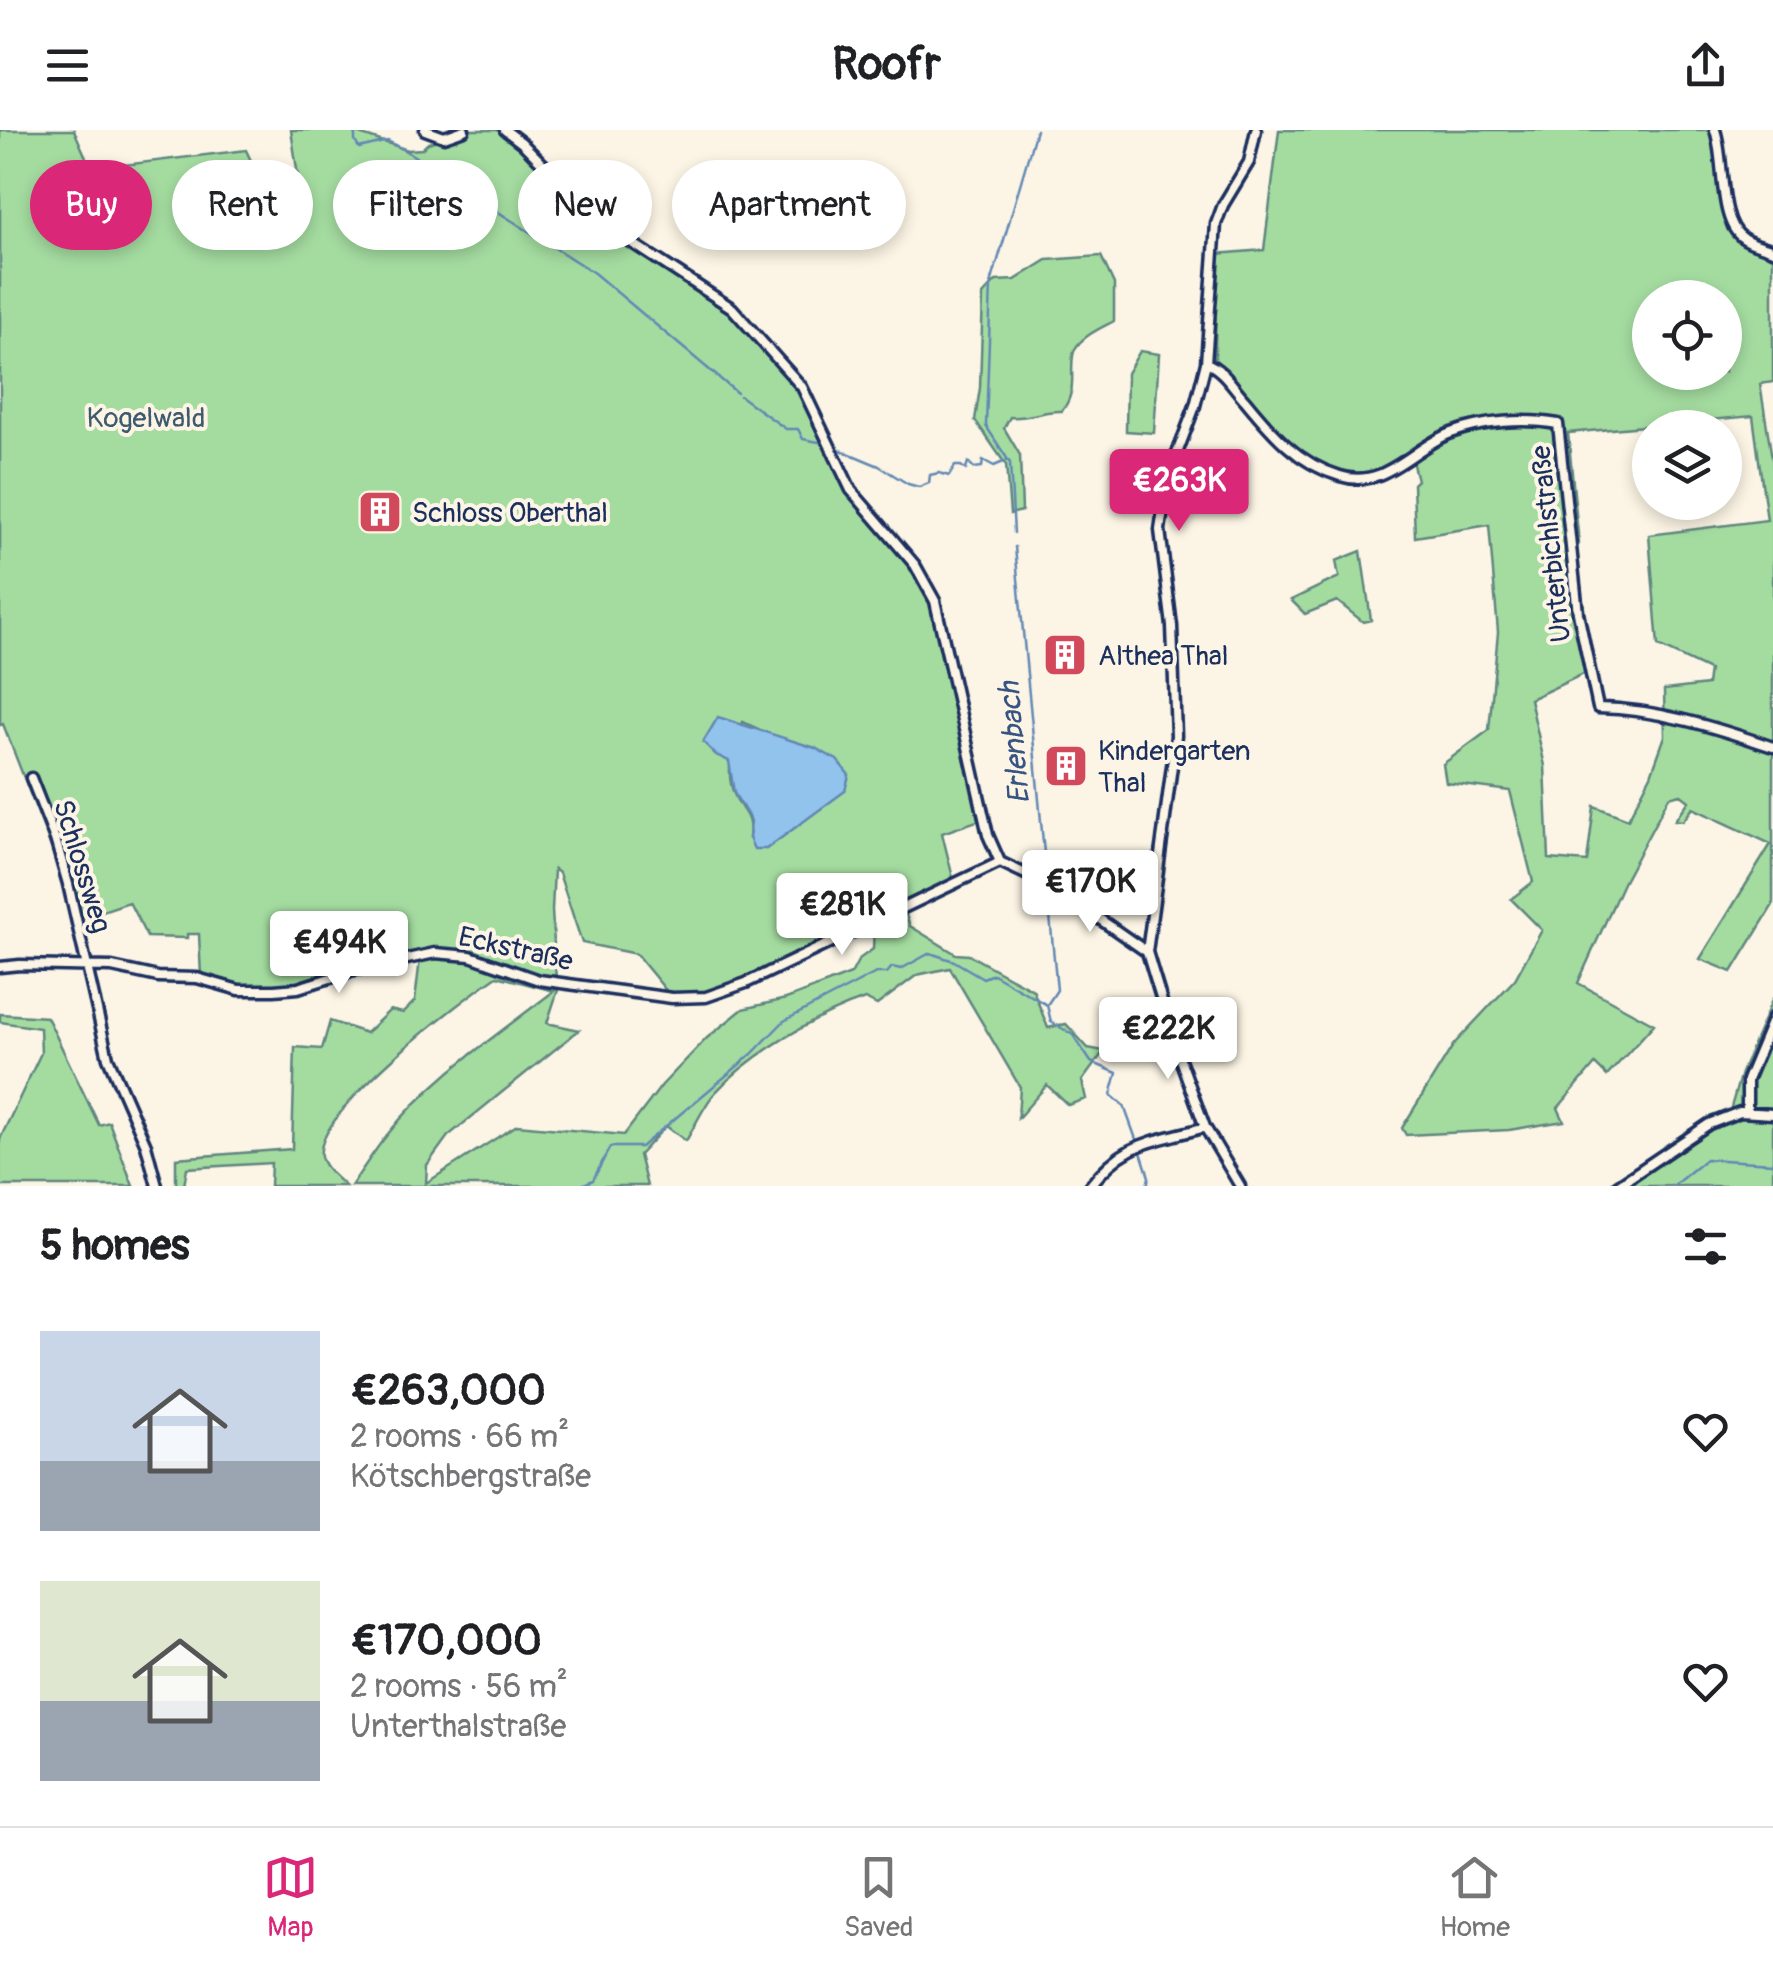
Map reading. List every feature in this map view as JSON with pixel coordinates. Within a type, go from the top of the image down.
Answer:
[{"type":"street","points":[[426,130],[444,137],[464,130]]},
{"type":"street","points":[[505,130],[603,224],[732,308],[802,387],[851,490],[915,565],[936,601],[988,835],[1000,862],[1051,886],[1147,952]]},
{"type":"street","points":[[1240,1186],[1205,1127],[1147,952],[1176,736],[1172,626],[1160,530],[1168,476],[1195,406],[1206,363],[1216,224],[1249,162],[1256,130]]},
{"type":"street","points":[[1716,130],[1730,224],[1743,238],[1773,250]]},
{"type":"street","name":"Unterbichlstraße","points":[[1206,363],[1219,370],[1292,452],[1344,478],[1368,478],[1388,472],[1438,438],[1476,425],[1558,424],[1578,613],[1598,708],[1628,708],[1674,718],[1773,747]]},
{"type":"street","name":"Schlossweg","points":[[31,778],[55,839],[108,1058],[146,1145],[157,1186]]},
{"type":"street","name":"Eckstraße","points":[[0,967],[112,967],[158,977],[197,978],[240,990],[274,990],[298,988],[399,959],[435,953],[457,954],[551,982],[672,998],[706,996],[746,983],[1000,862]]},
{"type":"street","points":[[1746,1111],[1747,1080],[1773,1018]]},
{"type":"street","points":[[1616,1186],[1709,1124],[1746,1111],[1773,1114]]},
{"type":"street","points":[[1090,1186],[1109,1161],[1139,1145],[1205,1127]]},
{"type":"green space","name":"Kogelwald","points":[[0,130],[74,130],[87,160],[30,160],[30,250],[152,250],[152,162],[246,150],[251,160],[172,160],[172,250],[313,250],[313,160],[296,160],[291,130],[358,130],[359,134],[408,150],[422,149],[428,143],[468,130],[499,130],[508,133],[535,160],[518,160],[518,250],[643,250],[729,308],[800,388],[848,491],[913,567],[932,602],[960,712],[980,820],[942,833],[953,878],[744,980],[707,991],[669,994],[636,954],[582,943],[559,873],[554,869],[556,981],[477,956],[412,954],[301,985],[240,988],[201,976],[199,934],[187,934],[187,938],[147,937],[129,902],[79,919],[3,724],[0,725]],"holes":[[[743,722],[815,748],[849,775],[844,791],[766,849],[749,838],[749,823],[731,784],[730,766]]]},
{"type":"green space","points":[[1279,130],[1712,130],[1721,201],[1729,227],[1741,240],[1773,254],[1773,382],[1760,384],[1773,464],[1773,905],[1732,972],[1700,959],[1771,844],[1693,808],[1683,821],[1675,820],[1689,801],[1680,794],[1669,797],[1623,883],[1578,983],[1654,1024],[1607,1076],[1595,1064],[1558,1108],[1564,1121],[1509,1130],[1406,1135],[1402,1128],[1454,1044],[1515,979],[1542,930],[1511,899],[1533,882],[1510,791],[1446,783],[1443,764],[1489,730],[1498,632],[1489,525],[1415,537],[1413,484],[1417,480],[1410,453],[1376,472],[1351,474],[1305,455],[1284,438],[1215,359],[1216,254],[1264,250]],"holes":[[[1632,410],[1742,410],[1742,417],[1753,416],[1767,520],[1649,535],[1658,646],[1709,670],[1707,685],[1664,690],[1665,736],[1651,775],[1628,819],[1594,806],[1587,862],[1549,859],[1545,766],[1530,699],[1592,670],[1576,548],[1579,544],[1568,433],[1632,427]]]},
{"type":"green space","points":[[1101,256],[1114,284],[1114,321],[1087,336],[1075,349],[1072,386],[1062,411],[1010,417],[1004,428],[1020,455],[1022,511],[1010,514],[1006,465],[975,420],[983,295],[996,281],[1015,280],[1047,260]]},
{"type":"green space","points":[[1140,351],[1159,354],[1154,433],[1126,431],[1127,373]]},
{"type":"green space","points":[[1361,551],[1371,620],[1363,622],[1337,601],[1305,614],[1291,600],[1339,577],[1336,561]]},
{"type":"green space","points":[[906,915],[910,926],[956,954],[969,955],[1033,990],[1048,1028],[1066,1024],[1088,1048],[1104,1051],[1082,1081],[1086,1099],[1068,1105],[1047,1085],[1018,1118],[1020,1087],[950,968],[917,975],[877,1005],[865,999],[846,1006],[765,1051],[714,1094],[686,1141],[666,1126],[639,1155],[647,1186],[351,1186],[387,1135],[424,1095],[554,991],[497,976],[393,1059],[341,1113],[325,1137],[321,1156],[327,1169],[345,1186],[270,1186],[271,1163],[187,1168],[184,1186],[176,1186],[176,1158],[292,1149],[295,1047],[322,1049],[330,1021],[366,1033],[390,1010],[403,1013],[415,1001],[420,959],[470,960],[533,983],[559,987],[547,1023],[579,1030],[448,1136],[427,1165],[426,1183],[517,1125],[624,1135],[662,1085],[707,1038],[743,1009],[786,999],[851,974],[859,959],[873,949],[874,926]]},
{"type":"green space","points":[[1773,998],[1773,1186],[1627,1186],[1727,1121],[1741,1073]]},
{"type":"green space","points":[[0,1014],[47,1017],[99,1125],[109,1122],[133,1186],[0,1186],[0,1139],[41,1053],[40,1028],[0,1022]]},
{"type":"water","points":[[718,717],[815,748],[837,760],[849,775],[845,791],[766,849],[754,849],[749,838],[751,821],[734,793],[729,761],[703,742]]},
{"type":"waterway","points":[[355,130],[359,148],[388,141],[416,157]]},
{"type":"waterway","name":"Erlenbach","points":[[1014,533],[1010,463],[986,426],[991,284],[1036,130]]},
{"type":"waterway","points":[[498,212],[594,273],[737,393]]},
{"type":"waterway","points":[[740,396],[786,429],[798,429],[803,439],[824,443]]},
{"type":"waterway","points":[[836,448],[919,487],[929,483],[930,475],[949,476],[955,466],[966,470],[968,462],[974,468],[982,467],[983,460],[994,466],[1008,460]]},
{"type":"waterway","name":"Erlenbach","points":[[1015,547],[1057,990],[1047,1005],[1051,1022],[1073,1035],[1091,1062],[1117,1073],[1111,1095],[1124,1106],[1137,1142]]},
{"type":"waterway","points":[[580,1186],[593,1180],[610,1147],[641,1147],[752,1054],[784,1021],[876,973],[887,973],[892,967],[901,969],[930,953],[954,961],[983,978],[993,974],[1047,1005]]},
{"type":"waterway","name":"Erlenbach","points":[[1140,1149],[1149,1177],[1147,1186]]},
{"type":"waterway","name":"Erlenbach","points":[[1673,1186],[1706,1159],[1773,1163]]},
{"type":"place","name":"Schloss Oberthal","points":[[380,512]]},
{"type":"place","name":"Althea Thal","points":[[1065,655]]},
{"type":"place","name":"Kindergarten Thal","points":[[1066,766]]}]
